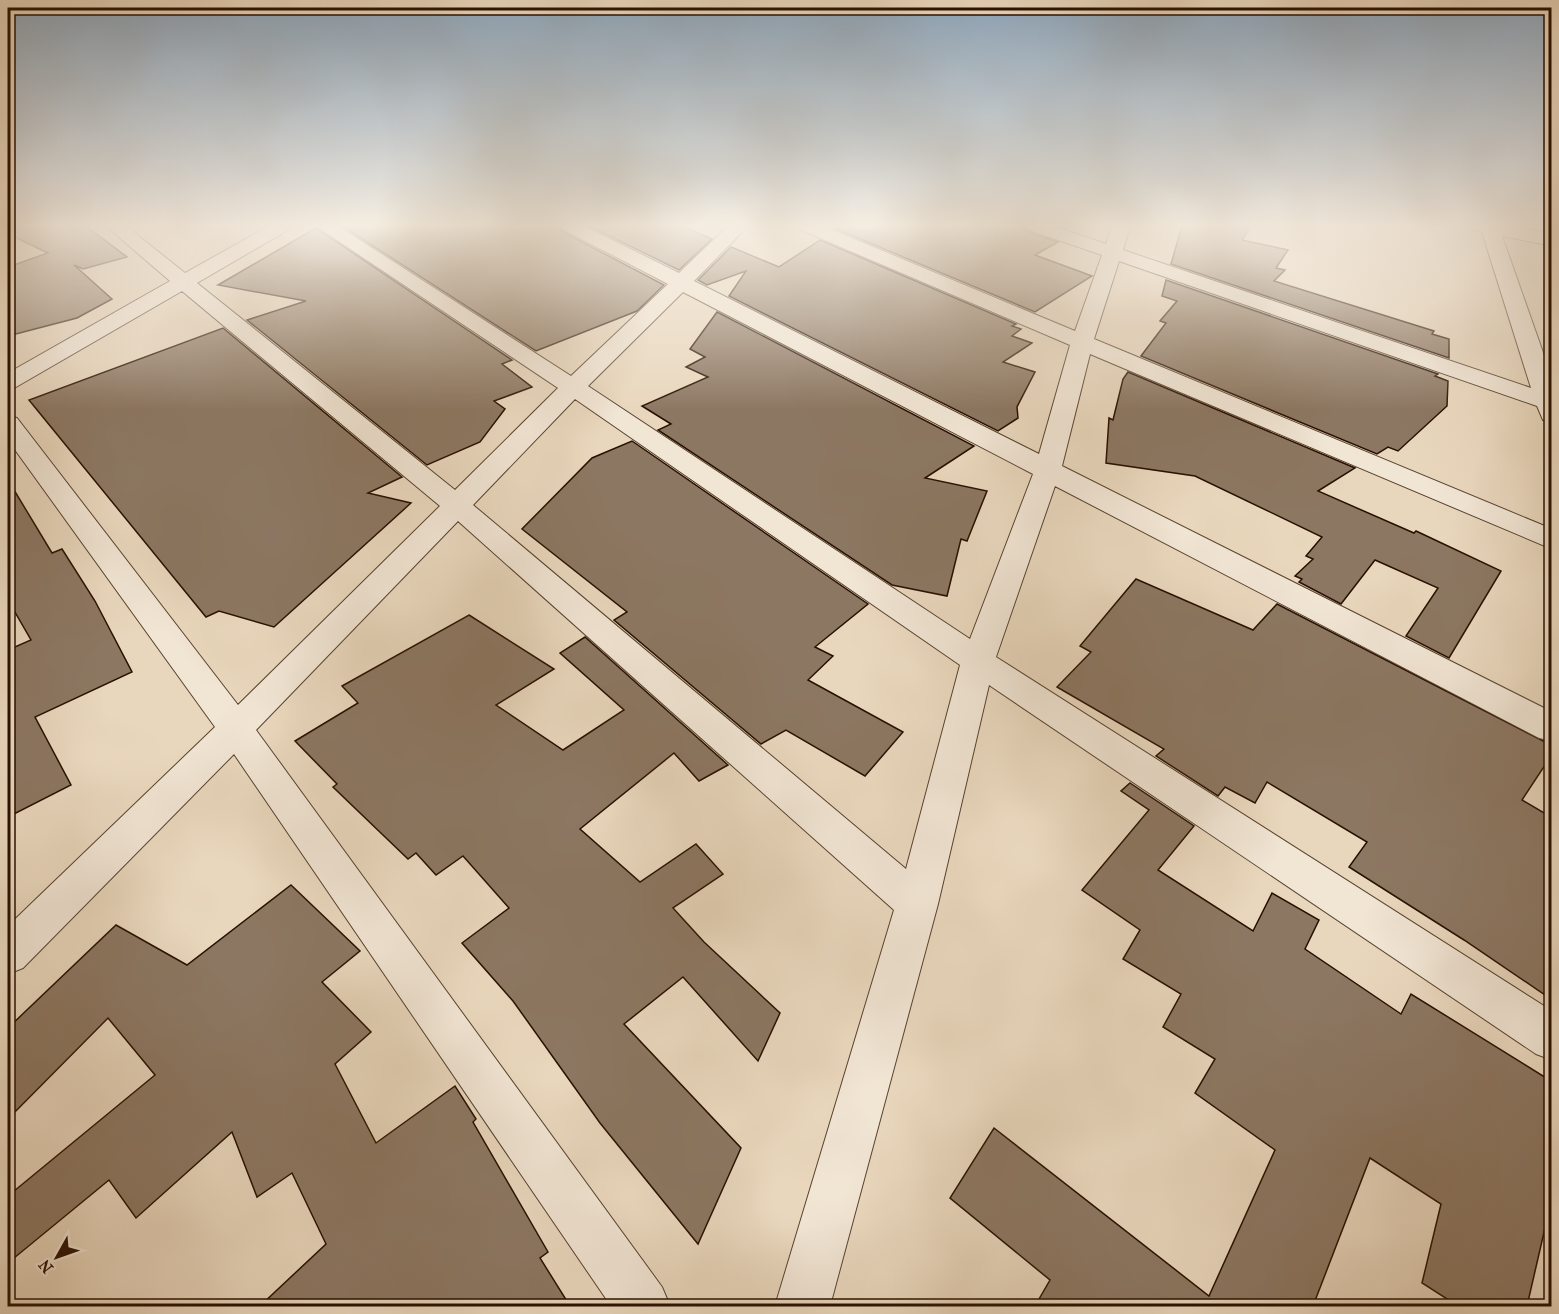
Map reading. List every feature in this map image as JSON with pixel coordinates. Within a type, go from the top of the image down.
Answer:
[{"type":"street","points":[[8,382],[174,287]]},
{"type":"street","points":[[188,287],[293,370],[456,505],[917,904]]},
{"type":"street","points":[[419,287],[573,387],[978,661],[1551,1038]]},
{"type":"street","points":[[8,954],[236,729],[573,387],[675,287]]},
{"type":"street","points":[[691,287],[1048,468],[1551,728]]},
{"type":"street","points":[[951,287],[1551,540]]},
{"type":"street","points":[[802,1306],[917,904],[978,661],[1048,468],[1082,343],[1100,287]]},
{"type":"street","points":[[1240,287],[1549,408]]},
{"type":"street","points":[[1507,287],[1549,408]]},
{"type":"street","points":[[8,423],[236,729],[643,1306]]},
{"type":"building","points":[[8,287],[99,287],[112,299],[77,318],[8,336]]},
{"type":"building","points":[[231,287],[404,287],[512,360],[502,364],[532,387],[494,401],[505,409],[480,442],[427,465],[247,320],[306,301]]},
{"type":"building","points":[[437,287],[662,287],[637,311],[536,351]]},
{"type":"building","points":[[735,287],[930,287],[1016,324],[1012,326],[1021,329],[1012,336],[1032,343],[1003,362],[1035,372],[1017,407],[1018,418],[998,431],[729,296]]},
{"type":"building","points":[[976,287],[1074,287],[1035,312]]},
{"type":"building","points":[[1164,287],[1187,287],[1438,374],[1435,376],[1448,381],[1447,406],[1398,451],[1388,447],[1377,454],[1141,356],[1166,323],[1160,321],[1177,301],[1162,296]]},
{"type":"building","points":[[1240,287],[1294,287],[1434,331],[1432,334],[1449,339],[1449,358]]},
{"type":"building","points":[[717,312],[974,446],[925,478],[987,491],[967,541],[961,539],[947,596],[892,585],[658,430],[671,424],[642,406],[708,377],[686,367],[705,357],[690,349]]},
{"type":"building","points":[[223,328],[402,477],[368,493],[411,503],[274,627],[219,611],[206,617],[29,400]]},
{"type":"building","points":[[1128,372],[1355,468],[1318,491],[1414,533],[1416,531],[1501,571],[1449,658],[1406,636],[1438,588],[1375,560],[1341,604],[1299,582],[1302,579],[1295,576],[1313,559],[1306,556],[1322,537],[1195,476],[1106,463],[1109,418],[1113,420],[1123,379]]},
{"type":"building","points":[[632,441],[868,604],[815,647],[833,656],[808,680],[903,732],[865,776],[786,730],[761,744],[614,620],[627,612],[522,529],[592,458]]},
{"type":"building","points":[[8,480],[52,553],[62,549],[95,601],[132,672],[35,717],[71,785],[8,817],[8,650],[31,640],[8,600]]},
{"type":"building","points":[[1136,579],[1253,630],[1277,604],[1551,745],[1551,756],[1522,800],[1551,817],[1551,999],[1349,867],[1367,842],[1267,782],[1255,803],[1225,787],[1218,796],[1156,756],[1164,749],[1057,687],[1091,652],[1080,646]]},
{"type":"building","points":[[469,615],[554,669],[496,705],[563,750],[624,710],[560,653],[585,637],[728,765],[699,781],[674,753],[580,829],[640,882],[696,844],[723,874],[673,908],[704,942],[780,1013],[758,1061],[683,977],[624,1024],[741,1148],[698,1244],[600,1123],[513,1001],[462,943],[509,908],[463,856],[436,875],[416,853],[408,859],[333,787],[337,784],[295,741],[358,703],[342,686]]},
{"type":"building","points":[[1130,783],[1194,826],[1158,870],[1253,931],[1272,893],[1319,920],[1305,949],[1401,1014],[1411,994],[1551,1081],[1551,1202],[1527,1306],[1458,1306],[1422,1283],[1441,1204],[1370,1158],[1313,1306],[1035,1306],[1050,1280],[950,1198],[994,1128],[1209,1296],[1275,1150],[1195,1093],[1215,1059],[1163,1027],[1181,994],[1123,959],[1140,930],[1082,890],[1149,810],[1121,791]]},
{"type":"building","points":[[291,885],[360,951],[322,982],[371,1032],[335,1064],[376,1143],[455,1086],[476,1119],[473,1122],[548,1252],[540,1258],[570,1306],[260,1306],[326,1244],[292,1173],[257,1197],[232,1132],[136,1218],[109,1180],[8,1263],[8,1196],[155,1075],[108,1018],[8,1119],[8,1028],[116,925],[187,965]]}]
